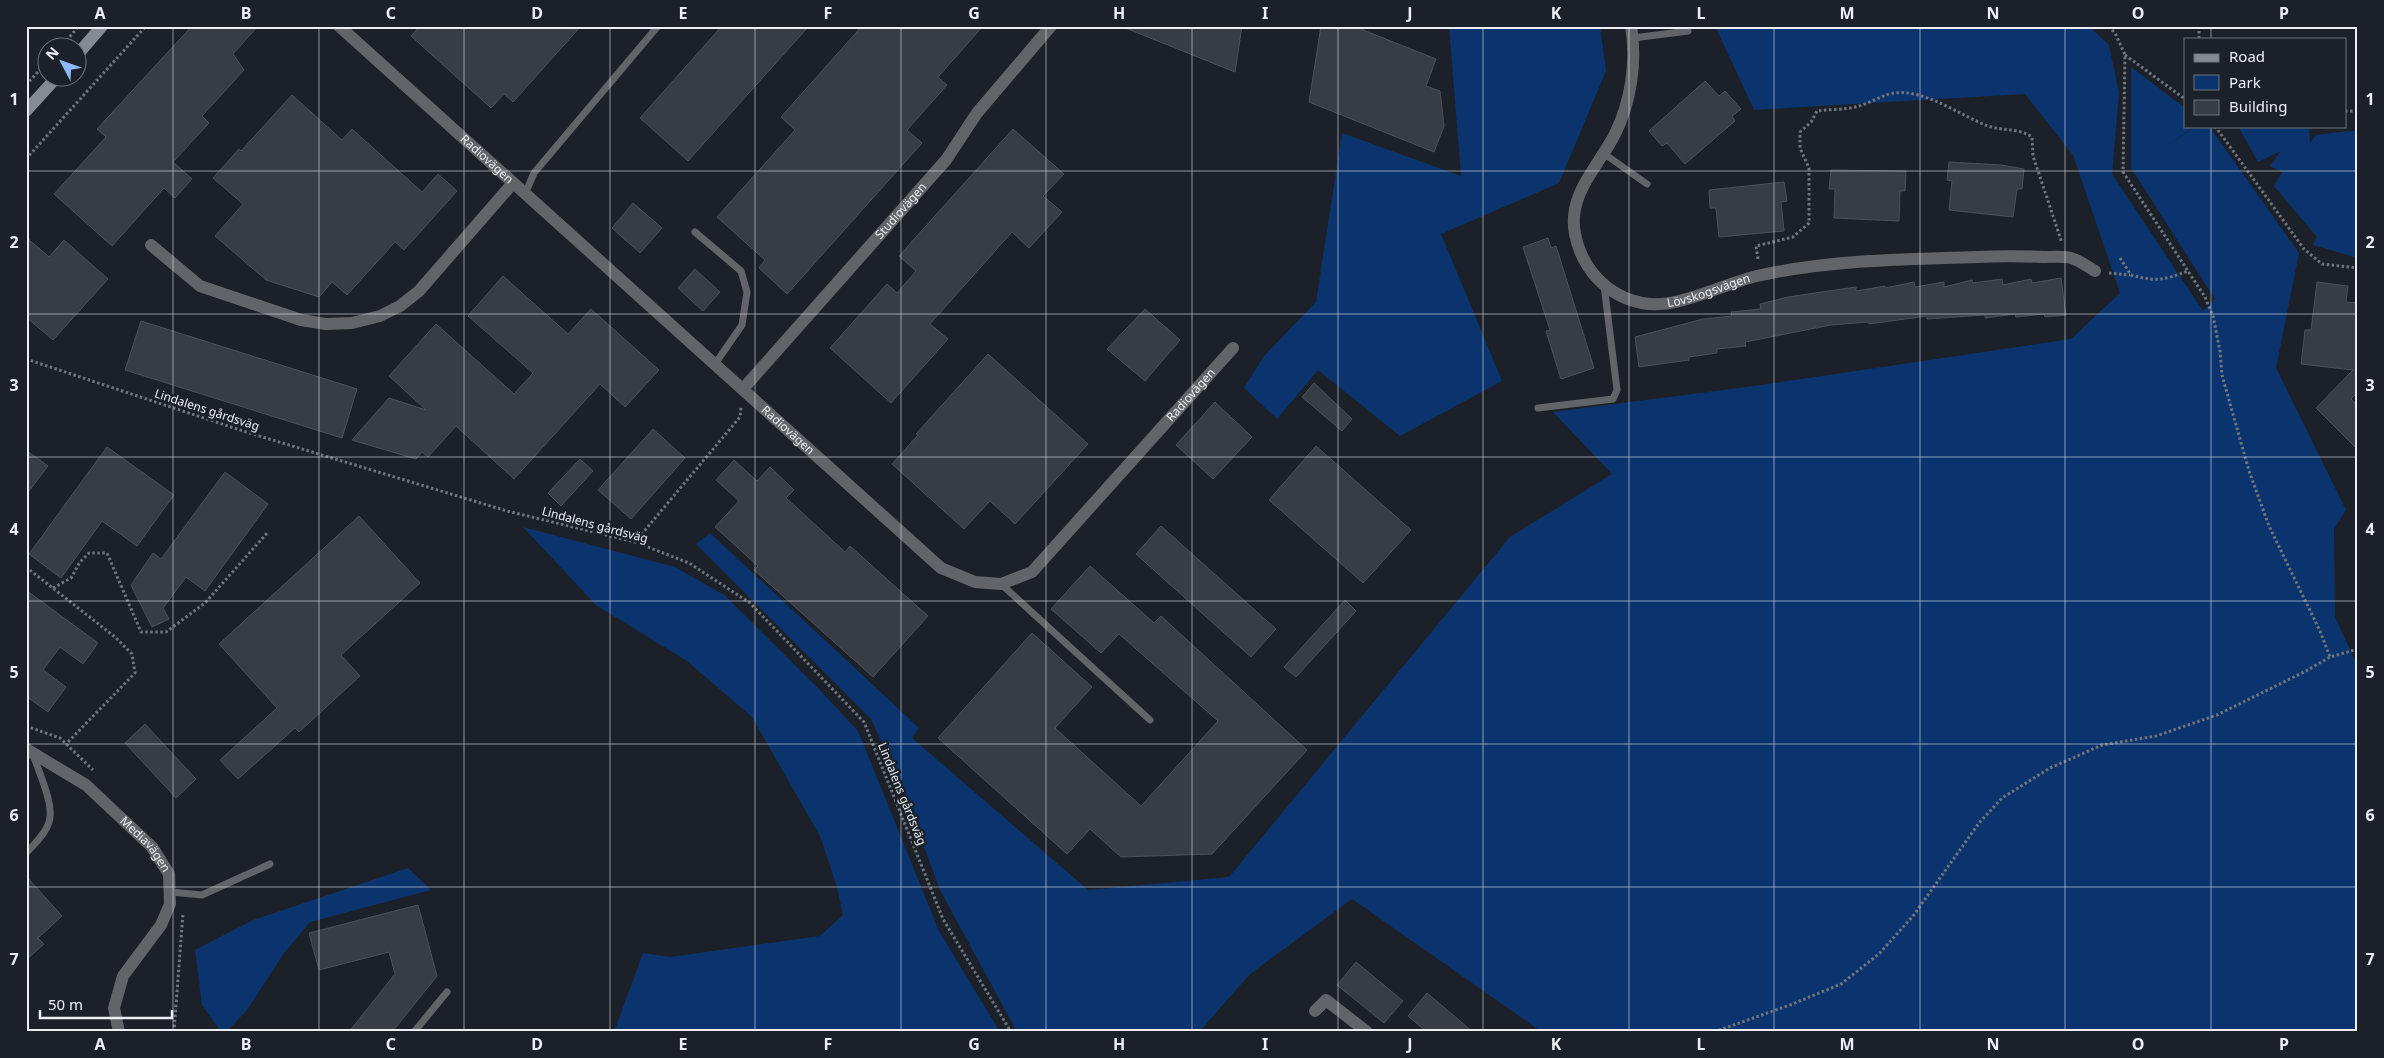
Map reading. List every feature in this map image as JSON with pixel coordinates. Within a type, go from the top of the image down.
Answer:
[{"type":"street","points":[[88,42],[102,26]]},
{"type":"street","name":"Studiovägen","points":[[743,390],[946,160],[977,113],[1051,26]]},
{"type":"street","name":"Radiovägen","points":[[345,28],[512,183],[941,568],[975,582],[1001,584],[1032,572],[1233,348]]},
{"type":"street","name":"Lövskogsvägen","points":[[1632,32],[1634,51],[1630,91],[1616,133],[1577,197],[1574,230],[1582,258],[1595,276],[1604,285],[1626,299],[1644,303],[1662,303],[1755,277],[1788,270],[1860,262],[2002,256],[2073,258],[2095,271]]},
{"type":"street","points":[[26,111],[47,88]]},
{"type":"street","points":[[151,245],[200,286],[301,320],[326,324],[352,323],[380,316],[400,306],[419,291],[512,183]]},
{"type":"street","name":"Mediavägen","points":[[29,750],[86,785],[152,847],[169,874],[170,904],[162,925],[123,976],[114,1008],[119,1032]]},
{"type":"street","points":[[1315,1011],[1326,1000],[1366,1032]]},
{"type":"lane","points":[[525,194],[534,173],[658,26]]},
{"type":"lane","points":[[1632,32],[1688,31]]},
{"type":"lane","points":[[1603,153],[1647,184]]},
{"type":"lane","points":[[695,232],[741,271],[747,292],[742,325],[715,364]]},
{"type":"lane","points":[[1538,408],[1613,399],[1617,390],[1610,351],[1604,285]]},
{"type":"lane","points":[[1001,584],[1150,720]]},
{"type":"lane","points":[[26,853],[35,845],[50,821],[48,799],[29,750]]},
{"type":"lane","points":[[171,892],[202,895],[270,864]]},
{"type":"lane","points":[[414,1032],[447,992]]},
{"type":"path","points":[[69,38],[79,26]]},
{"type":"path","points":[[26,159],[146,26]]},
{"type":"path","points":[[2109,26],[2116,35],[2125,55],[2123,172],[2205,297],[2213,316],[2220,351],[2222,375],[2249,471],[2269,526],[2320,631],[2330,657]]},
{"type":"path","points":[[2125,55],[2184,98]]},
{"type":"path","points":[[26,85],[38,72]]},
{"type":"path","points":[[1758,259],[1756,246],[1793,237],[1809,223],[1809,168],[1800,148],[1800,132],[1811,122],[1817,111],[1858,107],[1894,92],[1907,93],[1940,102],[1978,122],[1992,127],[2024,132],[2032,137],[2033,156],[2062,243]]},
{"type":"path","points":[[2216,128],[2304,249],[2322,264],[2358,268]]},
{"type":"path","points":[[2120,258],[2131,275]]},
{"type":"path","points":[[2095,271],[2163,281],[2188,271]]},
{"type":"path","name":"Lindalens gårdsväg","points":[[26,359],[246,432],[507,511],[634,542],[689,563],[750,603],[864,722],[943,919],[1011,1032]]},
{"type":"path","points":[[634,542],[740,417],[743,390]]},
{"type":"path","points":[[53,588],[71,578],[80,562],[89,553],[107,554],[141,632],[166,632],[204,603],[268,532]]},
{"type":"path","points":[[26,567],[132,654],[136,673],[66,744]]},
{"type":"path","points":[[1714,1032],[1790,1005],[1841,984],[1849,978],[1879,954],[1913,916],[1979,823],[2002,798],[2050,768],[2102,745],[2156,736],[2217,715],[2330,657],[2358,649]]},
{"type":"green space","points":[[1449,26],[1600,26],[1606,71],[1559,183],[1441,234],[1502,381],[1400,436],[1318,370],[1277,419],[1244,388],[1264,356],[1316,302],[1342,133],[1461,176]]},
{"type":"green space","points":[[1715,26],[2089,26],[2109,45],[2119,93],[2112,174],[2203,311],[2215,299],[2131,168],[2131,67],[2184,107],[2184,128],[2193,128],[2158,151],[2194,128],[2210,128],[2299,253],[2276,368],[2346,510],[2334,529],[2335,617],[2358,667],[2358,1032],[1542,1032],[1352,899],[1250,974],[1199,1032],[1017,1032],[940,890],[902,787],[871,719],[696,544],[710,533],[919,728],[912,738],[1088,890],[1229,877],[1510,537],[1612,474],[1553,412],[1754,386],[2071,339],[2120,293],[2073,155],[2025,94],[1754,110]]},
{"type":"green space","points":[[2239,128],[2309,128],[2310,143],[2316,135],[2358,130],[2358,258],[2313,245],[2317,237],[2274,186],[2282,172],[2270,166],[2281,151],[2258,162]]},
{"type":"green space","points":[[523,527],[675,567],[724,595],[816,686],[858,731],[939,931],[1000,1032],[614,1032],[643,953],[670,957],[820,936],[843,915],[837,887],[820,836],[752,717],[687,661],[596,605]]},
{"type":"green space","points":[[408,868],[431,890],[310,922],[284,953],[247,1010],[226,1032],[221,1032],[202,1005],[195,950],[253,920]]},
{"type":"building","points":[[192,26],[258,26],[233,54],[244,70],[202,116],[209,123],[173,162],[192,179],[175,198],[164,188],[112,246],[54,194],[106,137],[97,129]]},
{"type":"building","points":[[420,26],[581,26],[513,102],[504,94],[491,108],[411,36]]},
{"type":"building","points":[[722,26],[809,26],[688,161],[640,118]]},
{"type":"building","points":[[862,26],[983,26],[938,77],[947,85],[907,130],[922,143],[787,294],[759,268],[765,260],[717,217],[795,130],[781,117]]},
{"type":"building","points":[[1242,26],[1235,72],[1123,27]]},
{"type":"building","points":[[1321,26],[1364,26],[1363,30],[1436,59],[1426,86],[1440,91],[1444,126],[1434,152],[1309,102]]},
{"type":"building","points":[[1705,81],[1719,96],[1725,91],[1741,109],[1732,116],[1735,121],[1685,164],[1667,143],[1662,146],[1649,131]]},
{"type":"building","points":[[292,95],[342,140],[352,129],[422,192],[438,174],[457,191],[404,250],[395,242],[347,295],[332,282],[319,297],[266,280],[215,236],[243,204],[213,178],[239,149],[241,151]]},
{"type":"building","points":[[1013,129],[1064,174],[1043,196],[1062,212],[1029,248],[1012,232],[930,324],[948,339],[891,403],[830,348],[887,284],[897,293],[916,271],[899,256]]},
{"type":"building","points":[[1949,162],[2001,165],[2024,169],[2022,189],[2017,189],[2013,217],[1949,210],[1952,181],[1947,180]]},
{"type":"building","points":[[1831,170],[1906,171],[1905,191],[1900,191],[1899,221],[1834,218],[1835,189],[1829,189]]},
{"type":"building","points":[[1784,182],[1787,201],[1781,202],[1784,231],[1719,237],[1716,208],[1710,208],[1709,190]]},
{"type":"building","points":[[633,203],[662,228],[640,253],[612,228]]},
{"type":"building","points":[[26,237],[49,257],[64,240],[108,279],[53,340],[26,317]]},
{"type":"building","points":[[1548,238],[1551,248],[1556,246],[1594,368],[1561,379],[1546,331],[1550,330],[1523,247]]},
{"type":"building","points":[[695,269],[720,292],[703,311],[678,288]]},
{"type":"building","points":[[503,276],[568,334],[591,309],[659,370],[625,407],[600,384],[514,479],[456,426],[428,457],[422,452],[416,459],[352,440],[389,398],[426,410],[389,376],[436,324],[514,394],[533,373],[468,316]]},
{"type":"building","points":[[2061,278],[2066,315],[2045,317],[2044,314],[2016,317],[2015,314],[1985,318],[1985,315],[1927,319],[1927,316],[1869,324],[1868,322],[1831,325],[1745,342],[1746,346],[1717,349],[1717,353],[1689,357],[1689,360],[1639,367],[1635,337],[1703,319],[1732,316],[1731,312],[1761,309],[1760,304],[1788,297],[1856,287],[1856,291],[1885,286],[1885,288],[1914,282],[1915,287],[1944,282],[1944,287],[1972,280],[1973,283],[2002,279],[2003,285],[2031,279],[2032,283]]},
{"type":"building","points":[[2317,282],[2348,286],[2346,302],[2358,303],[2358,392],[2351,399],[2358,405],[2358,450],[2316,408],[2353,370],[2301,364],[2305,330],[2311,330]]},
{"type":"building","points":[[1145,309],[1180,340],[1145,381],[1107,349]]},
{"type":"building","points":[[141,321],[357,389],[342,438],[125,370]]},
{"type":"building","points":[[988,354],[1088,444],[1015,524],[990,501],[964,529],[892,464],[918,435],[916,434]]},
{"type":"building","points":[[1314,383],[1352,419],[1342,431],[1302,397]]},
{"type":"building","points":[[1215,402],[1252,437],[1213,479],[1176,445]]},
{"type":"building","points":[[653,429],[685,458],[631,519],[598,490]]},
{"type":"building","points":[[1316,446],[1411,530],[1363,583],[1269,500]]},
{"type":"building","points":[[107,447],[174,495],[137,546],[102,521],[61,578],[29,554]]},
{"type":"building","points":[[26,450],[48,466],[26,495]]},
{"type":"building","points":[[580,459],[593,471],[561,506],[548,493]]},
{"type":"building","points":[[734,460],[757,481],[770,467],[794,490],[786,498],[845,552],[850,546],[928,616],[873,677],[754,570],[758,566],[715,527],[739,501],[716,480]]},
{"type":"building","points":[[225,472],[268,504],[205,591],[186,577],[163,608],[169,619],[152,627],[131,585],[153,553],[161,559]]},
{"type":"building","points":[[359,516],[420,583],[341,655],[360,676],[299,732],[295,728],[238,779],[220,760],[277,708],[219,644]]},
{"type":"building","points":[[1161,526],[1276,629],[1251,657],[1136,554]]},
{"type":"building","points":[[1090,566],[1154,623],[1161,616],[1307,750],[1212,854],[1121,857],[1090,829],[1067,854],[938,738],[1032,633],[1092,687],[1055,728],[1141,806],[1218,721],[1119,634],[1101,653],[1051,609]]},
{"type":"building","points":[[26,590],[98,643],[83,664],[60,647],[43,670],[66,687],[48,712],[26,696]]},
{"type":"building","points":[[1345,600],[1356,611],[1296,677],[1284,667]]},
{"type":"building","points":[[145,724],[196,779],[176,798],[125,743]]},
{"type":"building","points":[[26,876],[62,916],[38,938],[44,944],[26,960]]},
{"type":"building","points":[[418,905],[437,976],[392,1032],[349,1032],[395,974],[389,952],[319,970],[309,933]]},
{"type":"building","points":[[1356,962],[1403,1001],[1384,1023],[1337,985]]},
{"type":"building","points":[[1427,993],[1473,1032],[1427,1032],[1408,1016]]}]
